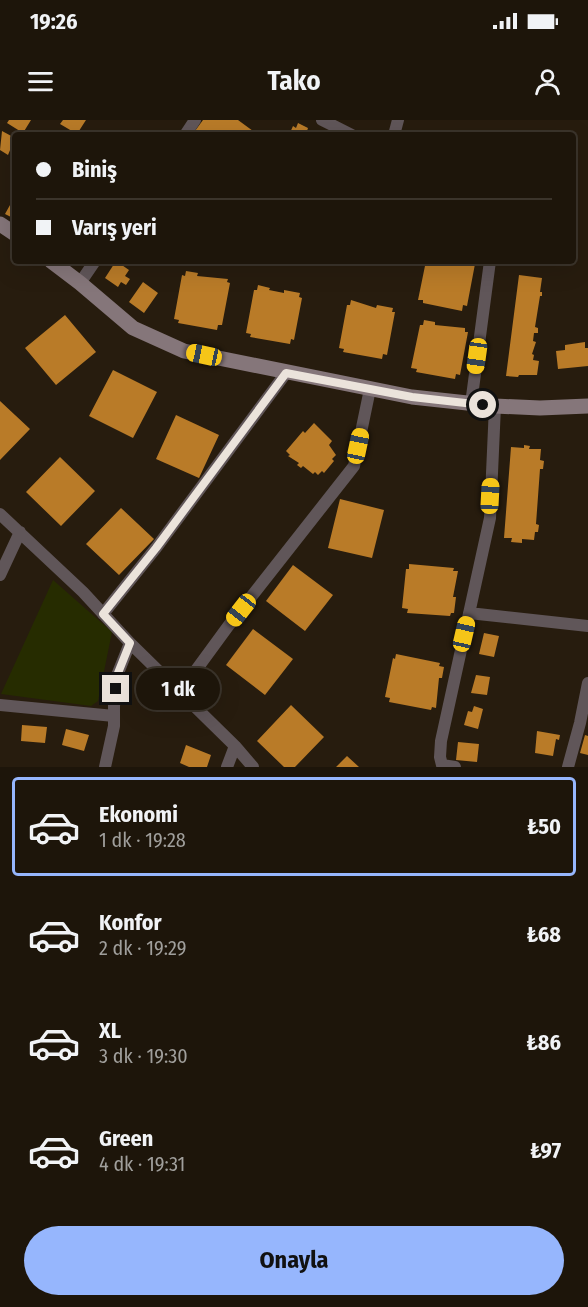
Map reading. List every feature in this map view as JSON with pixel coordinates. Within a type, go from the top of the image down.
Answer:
[{"type":"street","points":[[322,120],[346,132]]},
{"type":"street","points":[[55,264],[133,328],[184,351],[412,397],[495,406],[540,408],[588,406]]},
{"type":"street","points":[[80,283],[93,264]]},
{"type":"street","points":[[471,404],[490,264]]},
{"type":"street","points":[[103,614],[163,538],[286,373]]},
{"type":"street","points":[[180,692],[249,599],[354,466],[370,389]]},
{"type":"street","points":[[455,767],[442,765],[441,741],[489,518],[495,406]]},
{"type":"street","points":[[0,514],[83,591],[130,643],[235,746],[253,767]]},
{"type":"street","points":[[0,575],[20,532]]},
{"type":"street","points":[[469,613],[588,626]]},
{"type":"street","points":[[105,767],[114,726],[118,673],[130,643]]},
{"type":"street","points":[[568,767],[588,683]]},
{"type":"street","points":[[0,705],[114,716]]},
{"type":"street","points":[[227,767],[235,746]]},
{"type":"green space","points":[[53,580],[112,632],[98,701],[91,706],[1,694]]},
{"type":"building","points":[[9,120],[31,120],[24,132],[7,123]]},
{"type":"building","points":[[63,120],[86,120],[78,132],[74,132],[60,124]]},
{"type":"building","points":[[203,120],[238,120],[253,131],[252,132],[194,132]]},
{"type":"building","points":[[298,123],[308,128],[307,131],[310,132],[290,132],[293,126],[296,128]]},
{"type":"building","points":[[2,131],[12,136],[12,145],[8,155],[0,150]]},
{"type":"building","points":[[12,201],[12,218],[5,214]]},
{"type":"building","points":[[114,264],[120,264],[129,270],[125,276],[130,279],[126,285],[121,282],[118,287],[105,278]]},
{"type":"building","points":[[425,264],[475,264],[467,306],[463,305],[462,311],[418,300]]},
{"type":"building","points":[[186,271],[198,273],[197,276],[228,279],[227,282],[230,283],[222,325],[218,325],[217,330],[178,323],[179,320],[174,319],[182,275],[185,276]]},
{"type":"building","points":[[519,275],[542,278],[540,292],[542,296],[540,296],[535,327],[538,328],[538,333],[534,333],[533,341],[536,342],[532,354],[534,355],[533,360],[539,361],[537,375],[519,375],[518,377],[506,376]]},
{"type":"building","points":[[143,282],[158,293],[144,313],[129,302]]},
{"type":"building","points":[[258,285],[284,293],[284,290],[300,293],[299,297],[302,298],[294,340],[291,339],[290,344],[250,337],[251,334],[246,333],[254,290],[257,290]]},
{"type":"building","points":[[351,300],[376,308],[377,305],[393,308],[392,312],[395,312],[387,355],[383,354],[382,359],[343,352],[344,349],[339,348],[347,305],[350,305]]},
{"type":"building","points":[[65,315],[96,352],[56,385],[25,348]]},
{"type":"building","points":[[424,320],[435,322],[435,325],[465,328],[465,332],[468,332],[460,375],[456,374],[455,379],[416,372],[417,369],[411,368],[420,325],[423,325]]},
{"type":"building","points":[[585,342],[585,348],[588,348],[588,366],[558,369],[556,351],[565,350],[565,345]]},
{"type":"building","points":[[113,370],[157,392],[133,438],[89,416]]},
{"type":"building","points":[[0,401],[30,429],[0,460]]},
{"type":"building","points":[[176,415],[219,435],[199,478],[156,459]]},
{"type":"building","points":[[314,423],[332,441],[329,445],[336,455],[324,473],[322,471],[318,475],[297,465],[299,463],[288,456],[290,455],[286,451],[303,431],[305,433]]},
{"type":"building","points":[[524,445],[530,446],[529,449],[541,449],[540,460],[544,461],[543,469],[540,469],[536,524],[539,525],[538,532],[535,532],[534,540],[522,539],[522,543],[511,542],[512,538],[504,538],[511,447],[524,448]]},
{"type":"building","points":[[60,457],[95,491],[61,526],[26,492]]},
{"type":"building","points":[[340,499],[384,510],[372,558],[328,548]]},
{"type":"building","points":[[121,508],[154,539],[119,575],[86,544]]},
{"type":"building","points":[[409,564],[454,568],[453,571],[458,571],[453,597],[456,597],[454,613],[450,616],[407,613],[408,609],[402,608],[406,569],[409,569]]},
{"type":"building","points":[[293,565],[333,595],[305,631],[266,601]]},
{"type":"building","points":[[253,629],[293,659],[265,695],[226,665]]},
{"type":"building","points":[[484,633],[499,636],[494,657],[479,654]]},
{"type":"building","points":[[396,654],[440,663],[439,666],[444,667],[442,678],[439,678],[436,708],[432,707],[431,710],[389,702],[390,698],[385,697],[393,658],[395,659]]},
{"type":"building","points":[[476,675],[490,677],[487,695],[471,693]]},
{"type":"building","points":[[291,705],[324,737],[295,767],[284,767],[257,741]]},
{"type":"building","points":[[474,706],[483,709],[478,729],[464,725],[468,711],[472,712]]},
{"type":"building","points":[[22,725],[47,727],[45,743],[21,741]]},
{"type":"building","points":[[66,729],[89,735],[84,751],[62,745]]},
{"type":"building","points":[[537,731],[560,735],[559,740],[556,739],[553,756],[535,753]]},
{"type":"building","points":[[585,735],[588,736],[588,755],[580,753]]},
{"type":"building","points":[[458,742],[479,744],[477,762],[456,760]]},
{"type":"building","points":[[186,745],[211,755],[207,767],[189,767],[180,763]]},
{"type":"building","points":[[347,756],[359,767],[336,767]]},
{"type":"route","points":[[116,689],[118,673],[130,643],[103,614],[156,548],[286,373],[412,397],[483,405]]}]
